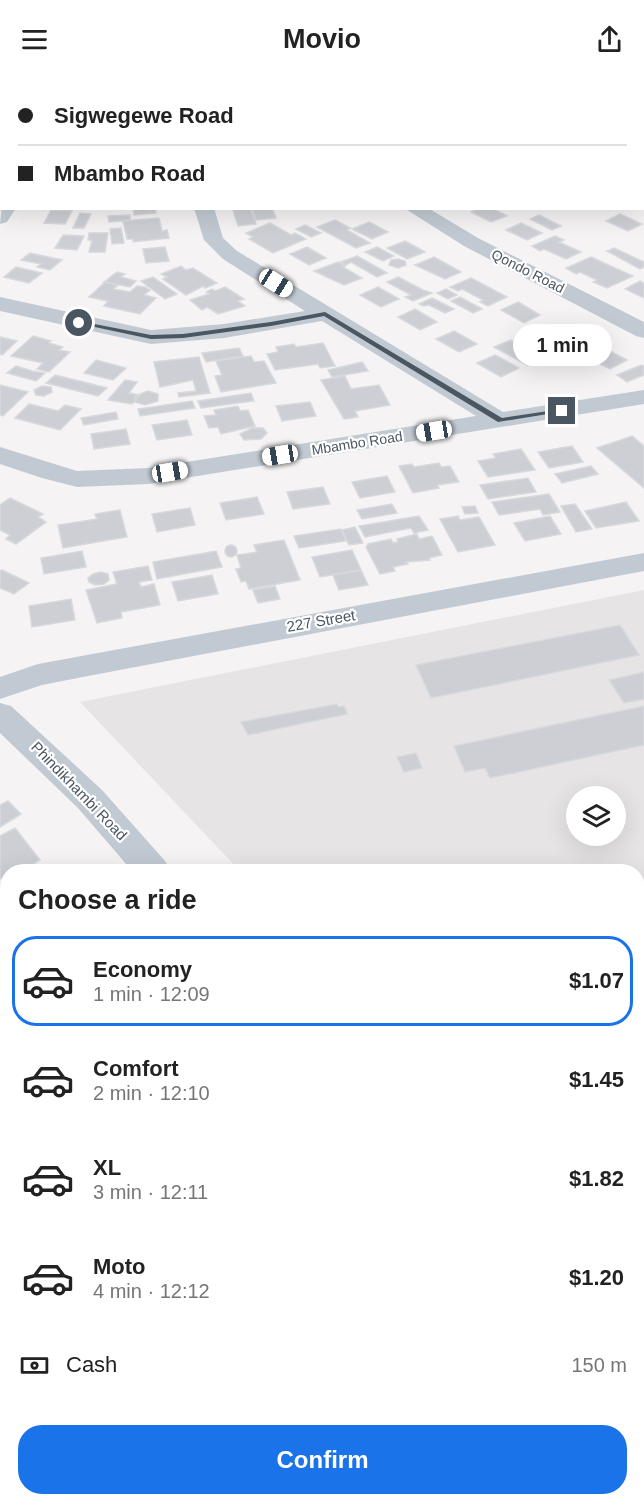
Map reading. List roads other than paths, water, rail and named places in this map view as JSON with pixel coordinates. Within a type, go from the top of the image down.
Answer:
[{"type":"street","points":[[205,210],[214,240],[221,247],[325,314],[501,421]]},
{"type":"street","name":"Qondo Road","points":[[416,210],[471,242],[644,331]]},
{"type":"street","points":[[0,304],[122,333],[151,337],[224,331],[325,314]]},
{"type":"street","name":"Mbambo Road","points":[[0,455],[51,473],[77,479],[148,476],[644,397]]},
{"type":"street","name":"227 Street","points":[[0,688],[38,675],[88,664],[644,562]]},
{"type":"street","name":"Phindikhambi Road","points":[[0,714],[90,799],[147,864]]}]
